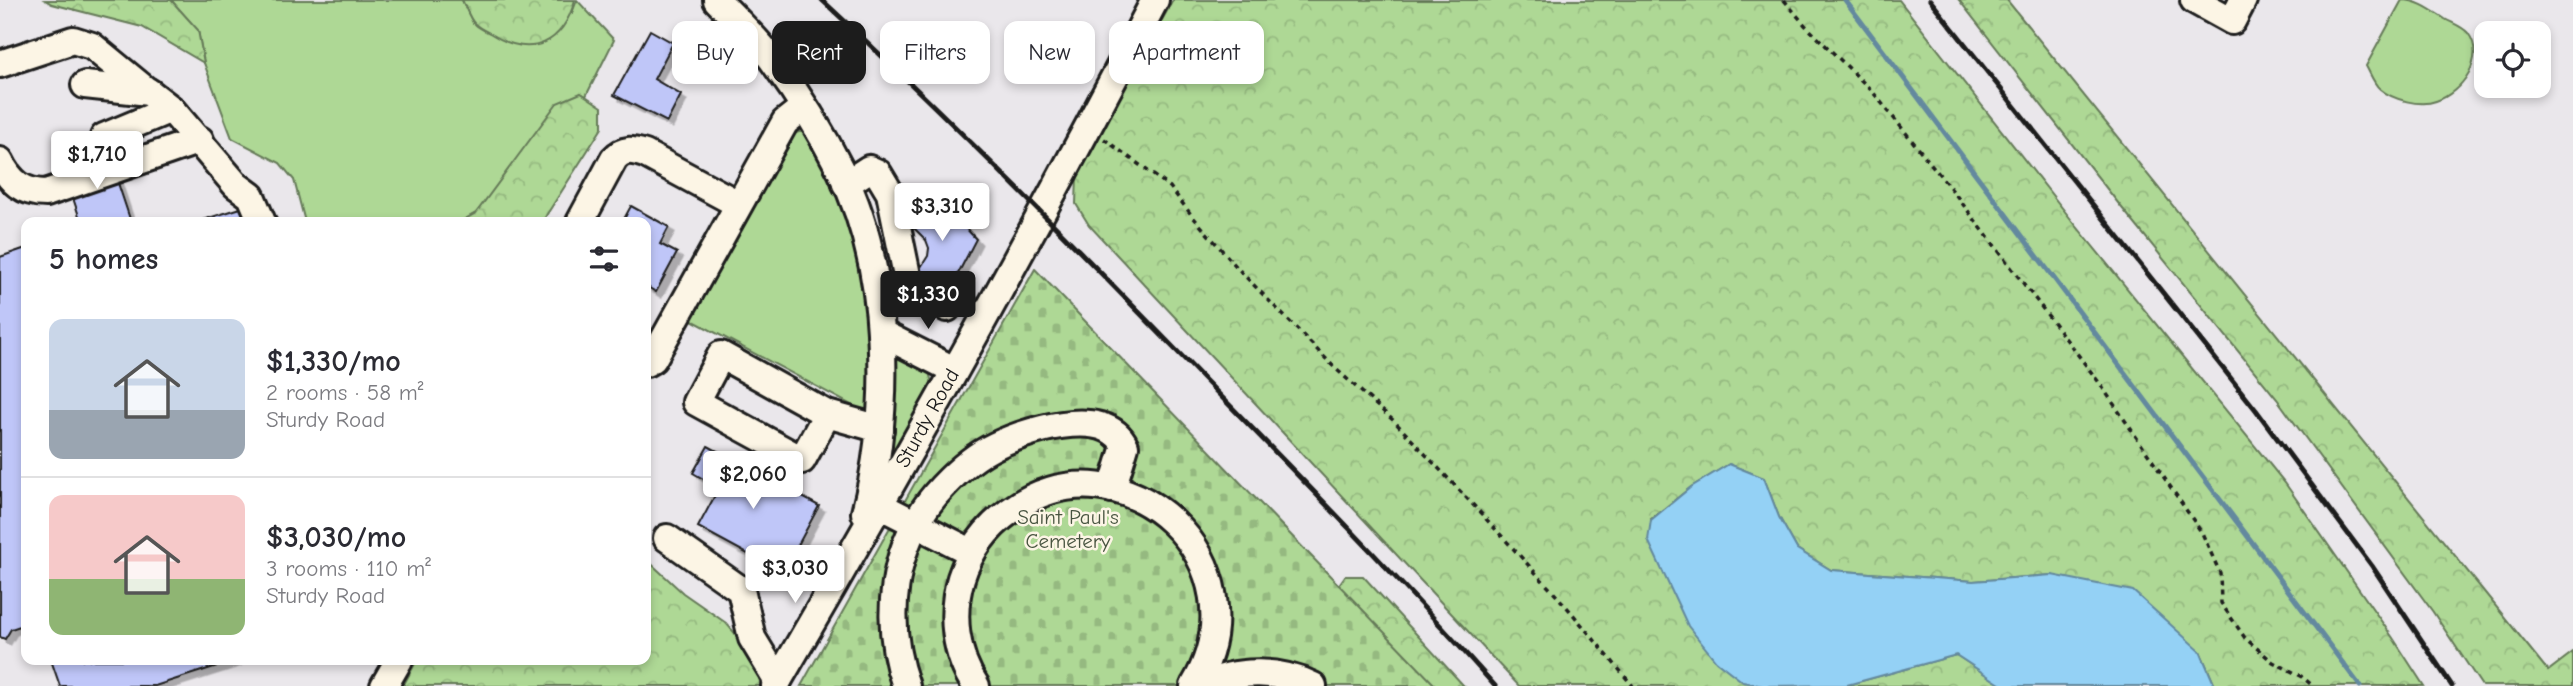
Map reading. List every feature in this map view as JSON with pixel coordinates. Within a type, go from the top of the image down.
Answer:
[{"type":"street","points":[[717,0],[773,60],[804,107],[846,184],[863,230],[876,287],[883,363],[880,429],[870,494],[856,548]]},
{"type":"street","name":"Sturdy Road","points":[[776,684],[856,548],[1088,128],[1155,0]]},
{"type":"street","points":[[2194,0],[2232,21],[2243,0]]},
{"type":"street","points":[[0,64],[73,40],[92,46],[172,109],[236,185],[251,196],[260,217]]},
{"type":"street","points":[[85,85],[149,92]]},
{"type":"street","points":[[651,360],[785,122],[804,107]]},
{"type":"street","points":[[104,137],[172,109]]},
{"type":"street","points":[[0,162],[8,177],[18,187],[34,193],[46,193],[200,140]]},
{"type":"street","points":[[583,217],[614,159],[621,152],[630,150],[645,154],[737,204]]},
{"type":"street","points":[[846,184],[869,169],[878,173],[890,192],[909,285],[947,308]]},
{"type":"street","points":[[881,333],[954,370]]},
{"type":"street","points":[[827,414],[802,460],[696,402],[721,355],[827,414],[880,429]]},
{"type":"street","points":[[906,686],[895,647],[892,611],[897,576],[907,542],[916,524],[936,494],[958,472],[988,450],[1021,435],[1059,426],[1091,424],[1110,427],[1121,436],[1125,446],[1112,489]]},
{"type":"street","points":[[976,686],[964,662],[957,637],[955,613],[958,589],[971,552],[999,519],[1020,504],[1041,493],[1068,487],[1112,489],[1137,497],[1157,508],[1189,538],[1208,572],[1215,615],[1209,655],[1194,686]]},
{"type":"street","points":[[879,505],[971,552]]},
{"type":"street","points":[[667,538],[741,590],[752,638],[776,684]]},
{"type":"street","points":[[384,686],[396,665]]},
{"type":"street","points":[[1204,686],[1214,680],[1262,673],[1285,676],[1313,686]]},
{"type":"path","points":[[1784,0],[1805,25],[1872,91],[1952,190],[2098,381],[2202,533],[2220,573],[2221,603],[2245,638],[2273,662],[2314,686]]},
{"type":"path","points":[[1088,128],[1170,187],[1242,273],[1336,369],[1394,421],[1476,508],[1566,606],[1633,686]]},
{"type":"green space","points":[[45,0],[171,0],[198,30],[204,63],[142,27]]},
{"type":"green space","points":[[171,0],[462,0],[473,23],[572,13],[577,0],[614,40],[586,96],[581,93],[476,213],[469,217],[304,217],[294,180],[280,163],[232,138],[204,63],[198,31]]},
{"type":"green space","points":[[462,0],[575,0],[563,27],[554,36],[544,43],[521,46],[507,42],[475,24]]},
{"type":"green space","points":[[1173,0],[1899,0],[2074,223],[2285,483],[2424,686],[2215,686],[2200,651],[2052,575],[1973,581],[1831,570],[1797,549],[1779,517],[1764,478],[1729,464],[1691,487],[1651,519],[1743,681],[1763,686],[1519,686],[1089,225],[1076,204],[1077,175],[1127,84],[1264,84],[1264,21],[1161,21]]},
{"type":"green space","points":[[1959,0],[2007,0],[2548,671],[2573,652],[2573,686],[2482,686],[2433,612],[2277,399],[2122,208]]},
{"type":"green space","points":[[2402,0],[2419,4],[2460,27],[2468,33],[2474,48],[2473,63],[2462,83],[2445,97],[2430,103],[2415,103],[2385,93],[2378,87],[2366,66]]},
{"type":"green space","points":[[581,93],[602,107],[602,128],[545,217],[469,217],[476,213],[557,103]]},
{"type":"green space","points":[[807,132],[814,138],[857,242],[874,359],[868,414],[688,318],[790,135]]},
{"type":"green space","name":"Saint Paul's Cemetery","points":[[1035,269],[1436,686],[801,686]]},
{"type":"green space","points":[[898,358],[929,372],[933,387],[896,451],[890,452],[894,365]]},
{"type":"green space","points":[[651,564],[683,593],[726,623],[753,654],[761,686],[403,686],[414,665],[651,665]]},
{"type":"green space","points":[[1345,576],[1363,576],[1464,686],[1355,686],[1321,610]]},
{"type":"green space","points":[[1956,655],[2003,686],[1836,686],[1847,685]]},
{"type":"water","points":[[1729,464],[1764,478],[1779,517],[1797,549],[1831,570],[1973,581],[2052,575],[2133,591],[2200,651],[2215,686],[2003,686],[1956,655],[1847,685],[1763,686],[1743,682],[1716,661],[1688,626],[1648,540],[1651,520],[1691,487]]},
{"type":"building","points":[[650,30],[672,42],[654,79],[681,95],[667,122],[614,95]]},
{"type":"building","points":[[108,153],[129,217],[79,217],[63,168]]},
{"type":"building","points":[[934,194],[976,239],[948,293],[916,275],[928,256],[929,248],[926,240],[908,222]]},
{"type":"building","points":[[631,206],[651,217],[625,217]]},
{"type":"building","points":[[244,207],[247,217],[212,217]]},
{"type":"building","points":[[651,217],[669,227],[660,244],[677,253],[656,292],[651,289]]},
{"type":"building","points":[[21,250],[21,626],[11,629],[5,639],[0,637],[0,257]]},
{"type":"building","points":[[708,446],[819,506],[783,573],[698,527],[719,488],[693,473]]},
{"type":"building","points":[[53,665],[220,665],[155,686],[60,686]]},
{"type":"waterway","points":[[1845,0],[2360,686]]},
{"type":"railway","points":[[822,0],[968,140],[1110,283],[1351,531],[1495,686]]},
{"type":"railway","points":[[1930,0],[2256,410],[2372,566],[2452,686]]}]
